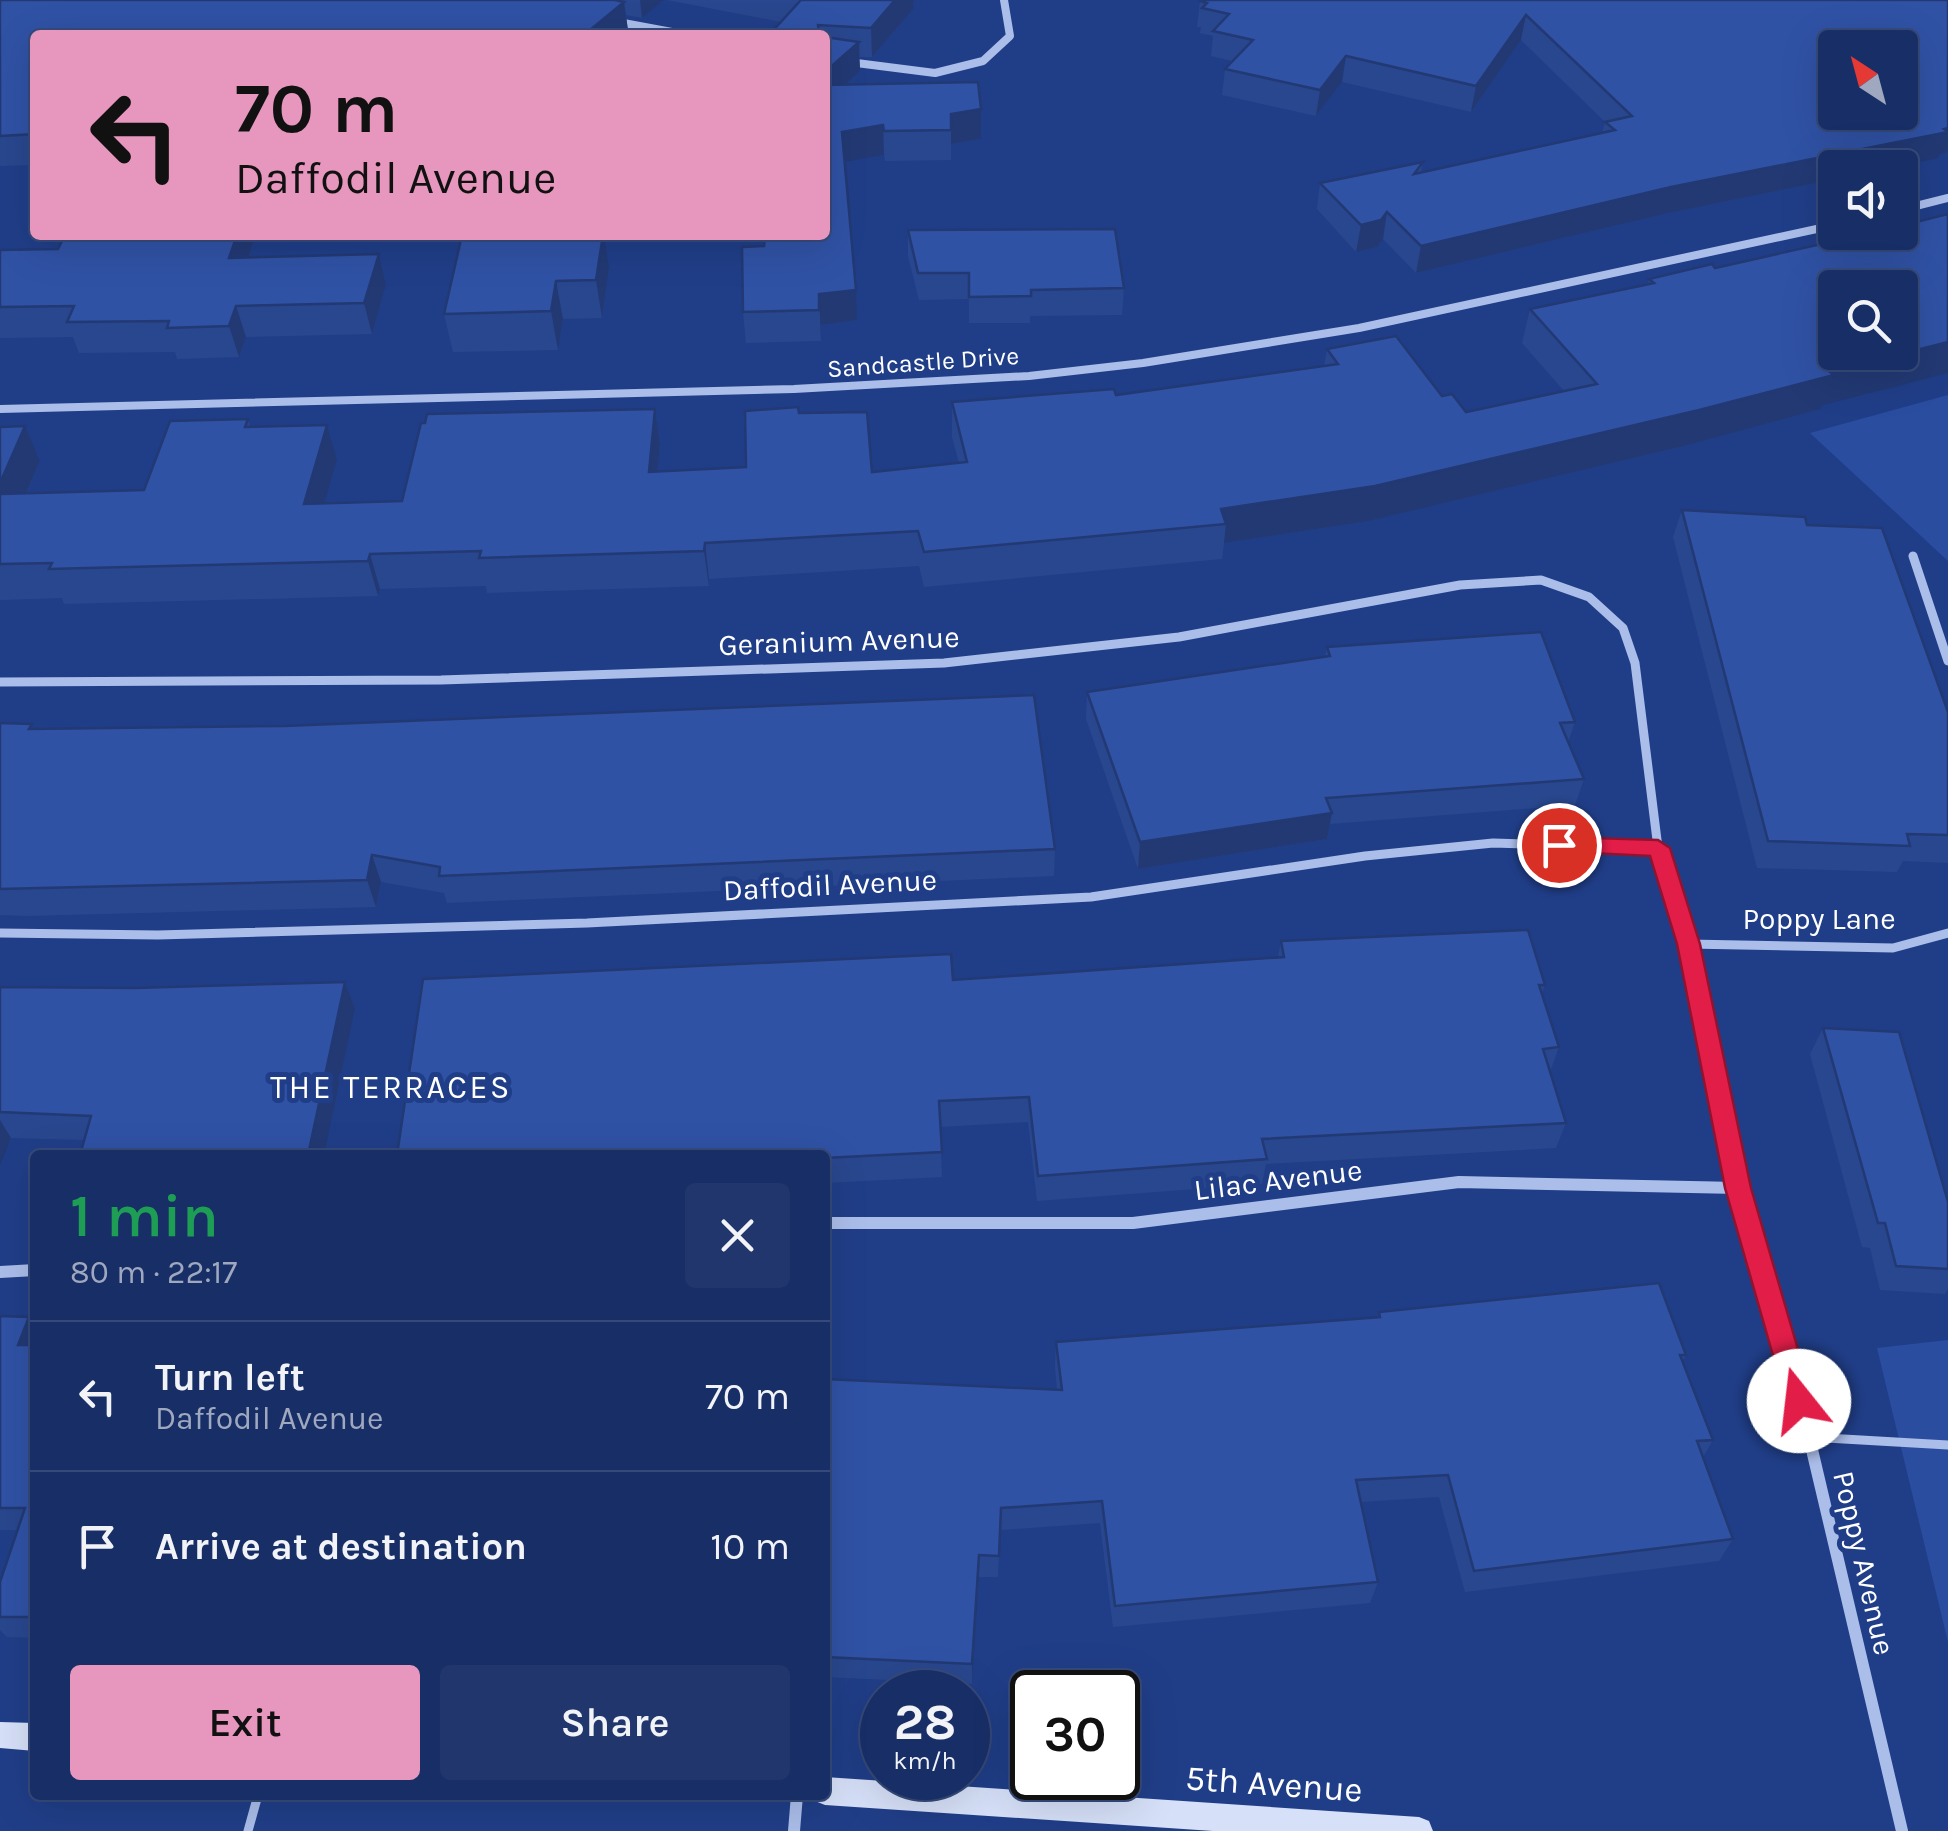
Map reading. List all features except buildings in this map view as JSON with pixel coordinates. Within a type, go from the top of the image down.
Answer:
[{"type":"street","points":[[830,61],[935,73],[983,61],[1010,36],[1004,0]]},
{"type":"street","points":[[616,22],[660,30]]},
{"type":"street","points":[[1918,206],[1948,198]]},
{"type":"street","name":"Sandcastle Drive","points":[[0,409],[794,389],[1029,376],[1180,358],[1360,328],[1818,229]]},
{"type":"street","points":[[1913,556],[1948,662]]},
{"type":"street","name":"Geranium Avenue","points":[[0,682],[441,680],[944,663],[1179,637],[1460,585],[1541,580],[1589,597],[1622,628],[1634,663]]},
{"type":"street","name":"Poppy Avenue","points":[[1634,663],[1658,848],[1688,944],[1738,1188],[1810,1437],[1902,1831]]},
{"type":"street","name":"Daffodil Avenue","points":[[0,933],[158,935],[587,923],[1091,897],[1365,856],[1492,843],[1658,848]]},
{"type":"street","name":"Poppy Lane","points":[[1688,944],[1893,948],[1948,933]]},
{"type":"street","name":"Lilac Avenue","points":[[830,1224],[884,1220],[1133,1223],[1459,1182],[1738,1188]]},
{"type":"street","points":[[0,1272],[30,1270]]},
{"type":"street","points":[[0,1735],[30,1737]]},
{"type":"street","name":"5th Avenue","points":[[830,1792],[1418,1831]]},
{"type":"street","points":[[794,1831],[797,1800]]},
{"type":"lane","points":[[1810,1437],[1948,1445]]},
{"type":"lane","points":[[248,1831],[257,1800]]},
{"type":"shaded area","points":[[1948,395],[1948,561],[1810,433]]},
{"type":"shaded area","points":[[1948,1340],[1948,1642],[1877,1348]]},
{"type":"district","name":"THE TERRACES","points":[[391,1087]]},
{"type":"route","points":[[1559,845],[1658,848],[1688,944],[1738,1188],[1799,1401]]}]
